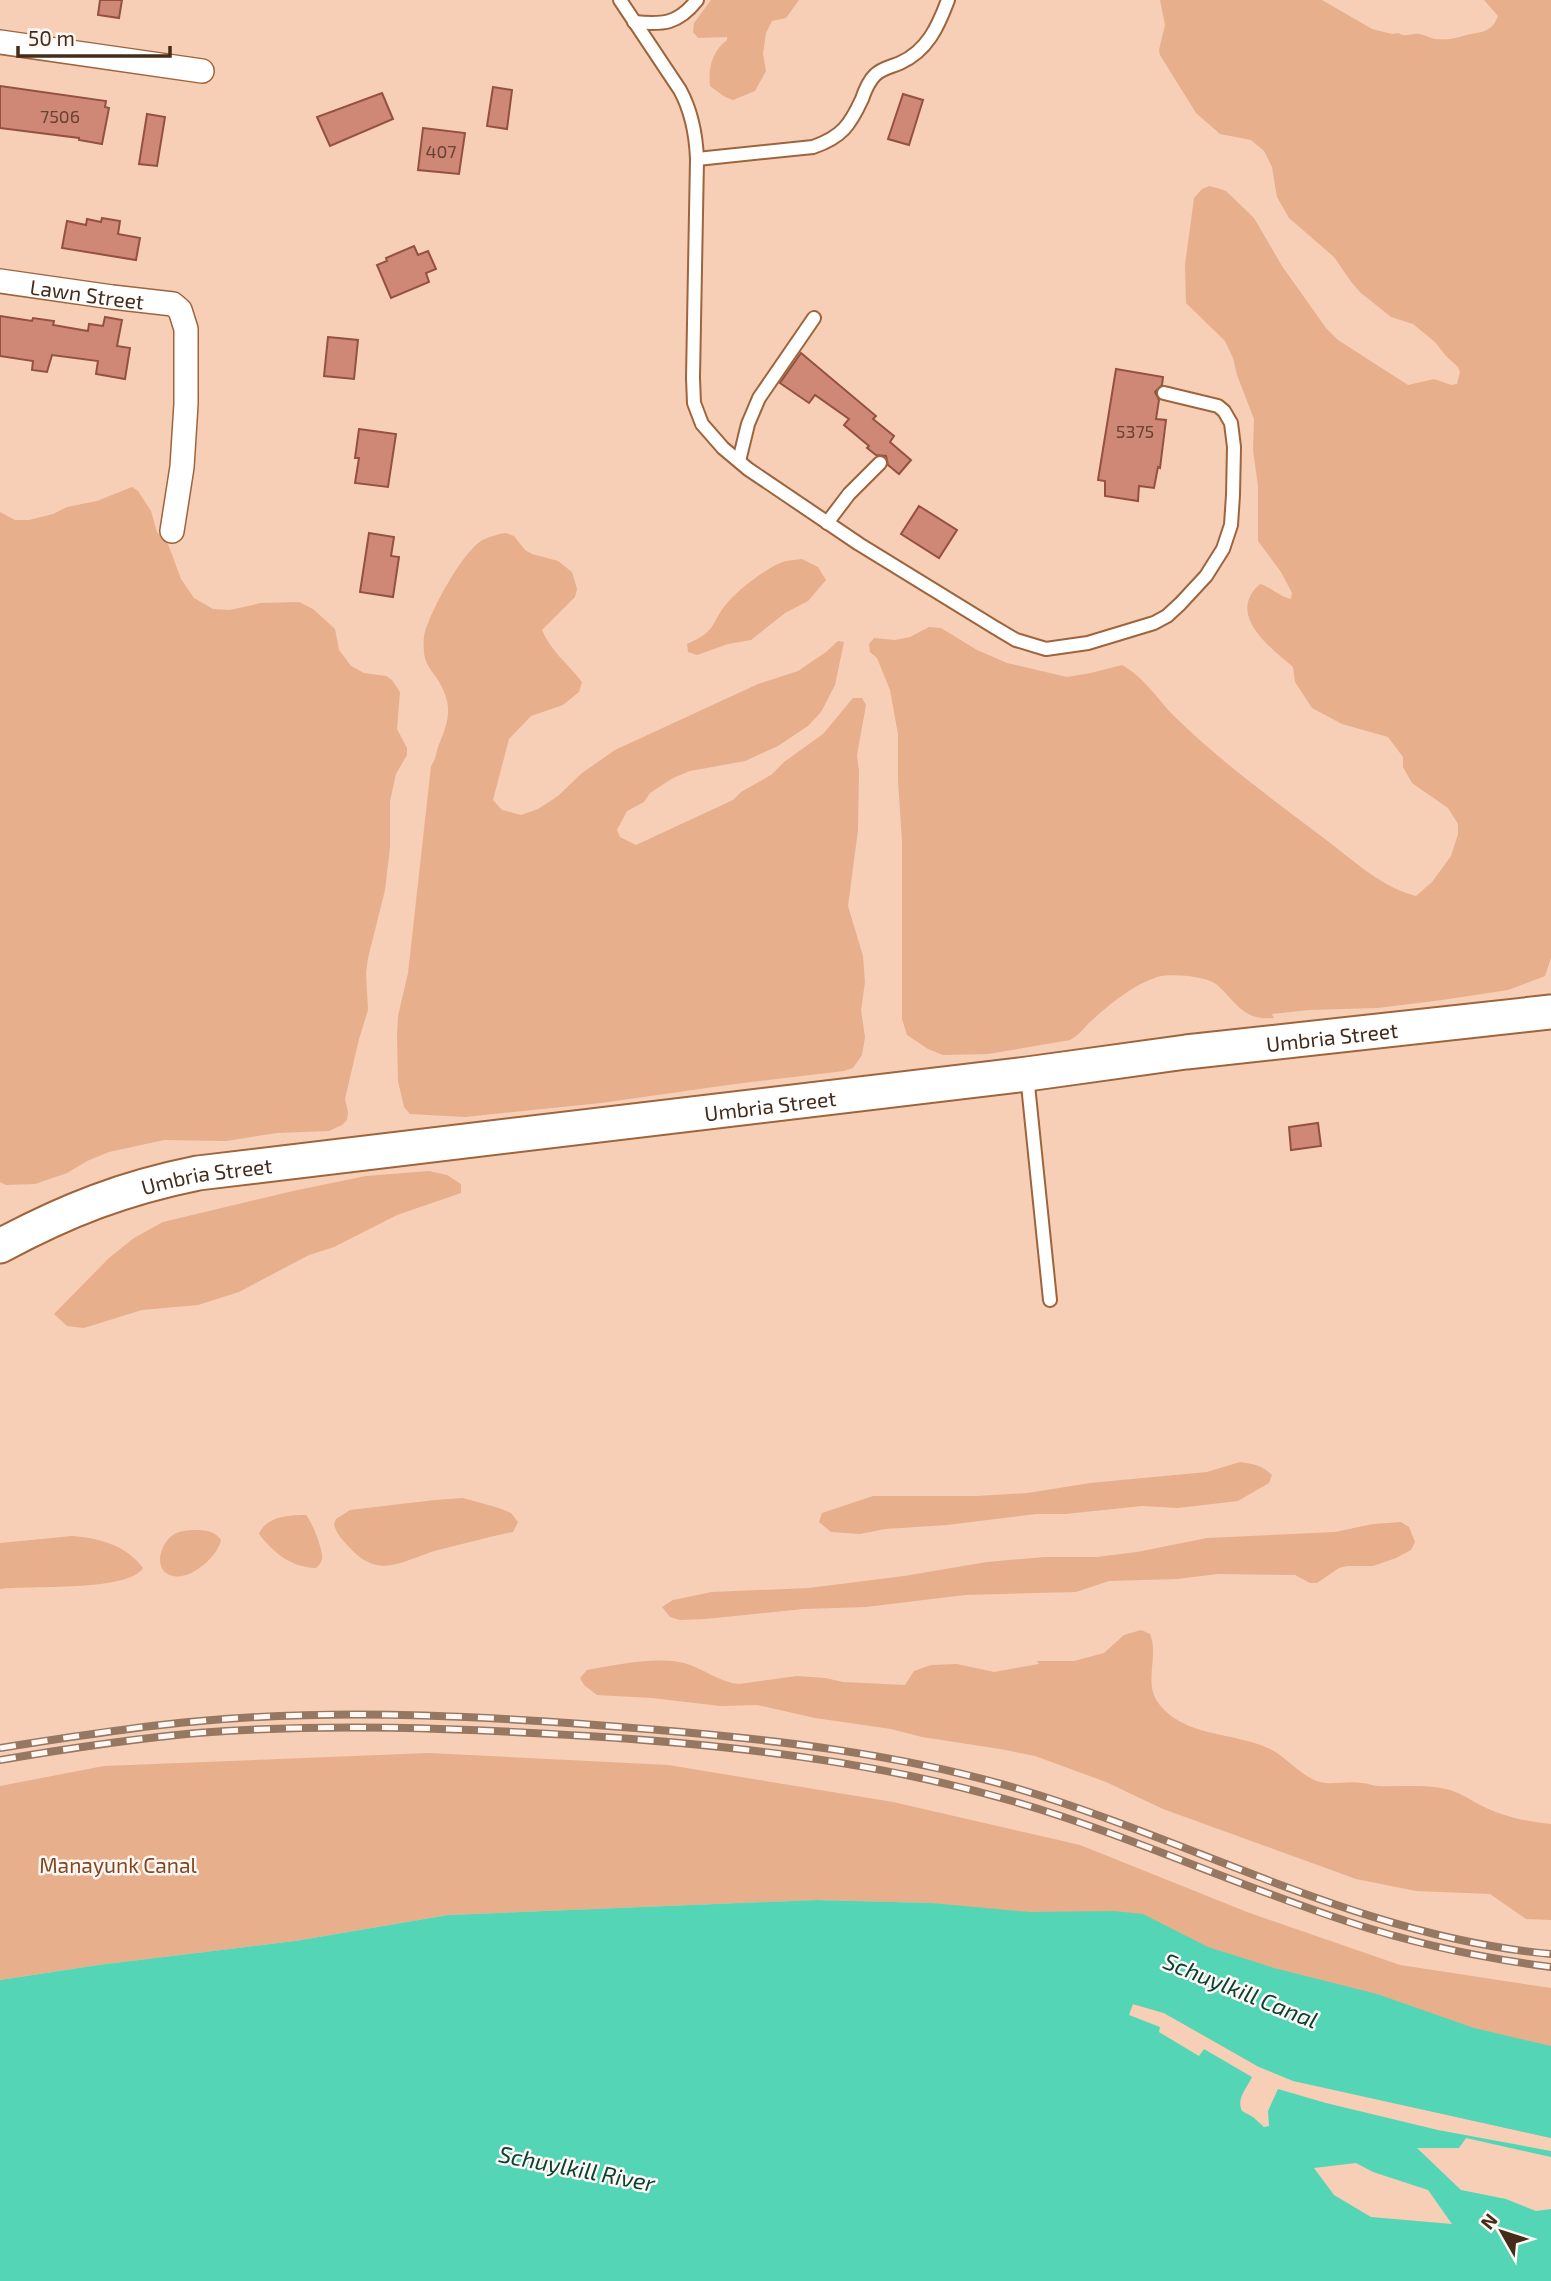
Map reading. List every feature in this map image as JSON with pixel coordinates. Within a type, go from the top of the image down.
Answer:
[{"type":"main road","name":"Umbria Street","points":[[0,1246],[61,1215],[107,1196],[198,1173],[1027,1074],[1186,1052],[1551,1012]]},
{"type":"street","points":[[0,42],[202,71]]},
{"type":"street","name":"Lawn Street","points":[[0,281],[173,304],[180,310],[186,329],[186,404],[184,446],[172,531]]},
{"type":"lane","points":[[620,0],[688,105],[694,123],[697,159],[692,378],[694,403],[702,424],[739,461],[827,523],[993,627],[1030,645],[1046,649],[1063,648],[1154,624],[1167,616],[1206,576],[1223,549],[1231,525],[1233,495],[1234,447],[1228,416],[1212,404],[1164,393]]},
{"type":"lane","points":[[634,22],[669,22],[680,17],[697,0]]},
{"type":"lane","points":[[697,159],[813,147],[839,135],[853,118],[867,87],[878,72],[900,64],[923,48],[939,23],[948,0]]},
{"type":"lane","points":[[739,461],[748,424],[759,398],[814,318]]},
{"type":"lane","points":[[827,523],[849,494],[880,463]]},
{"type":"lane","points":[[1027,1074],[1050,1300]]},
{"type":"green space","points":[[711,0],[799,0],[786,18],[772,21],[766,33],[763,54],[766,71],[755,91],[733,100],[710,86],[712,61],[727,37],[698,38],[693,32],[694,23]]},
{"type":"green space","points":[[1160,0],[1322,0],[1372,29],[1392,34],[1419,34],[1435,39],[1453,39],[1492,26],[1498,16],[1484,0],[1551,0],[1551,958],[1545,976],[1508,990],[1378,1008],[1272,1014],[1274,1018],[1254,1016],[1240,1009],[1211,981],[1187,976],[1163,976],[1138,985],[1121,996],[1070,1040],[988,1054],[943,1055],[907,1035],[902,1019],[902,841],[898,734],[890,690],[877,658],[870,652],[869,644],[874,638],[895,640],[910,637],[929,627],[941,628],[977,650],[1007,663],[1067,677],[1122,665],[1137,676],[1192,733],[1265,794],[1366,871],[1403,892],[1416,896],[1432,882],[1451,856],[1458,834],[1458,824],[1448,808],[1412,783],[1403,767],[1403,757],[1388,737],[1342,724],[1312,708],[1295,682],[1293,667],[1264,641],[1249,619],[1247,607],[1250,596],[1260,584],[1287,598],[1291,599],[1292,593],[1281,572],[1258,541],[1254,419],[1233,358],[1225,341],[1186,303],[1185,265],[1194,198],[1209,186],[1226,191],[1254,218],[1282,266],[1326,328],[1338,340],[1408,385],[1434,379],[1451,385],[1457,384],[1460,372],[1435,342],[1413,324],[1391,317],[1361,293],[1334,257],[1289,218],[1277,197],[1272,167],[1264,151],[1251,140],[1220,134],[1196,113],[1160,55],[1165,25]]},
{"type":"green space","points":[[132,487],[138,491],[151,511],[157,532],[168,544],[181,579],[194,598],[213,609],[230,610],[261,603],[299,602],[313,609],[335,629],[339,650],[351,666],[364,673],[386,676],[400,692],[397,729],[407,748],[407,755],[396,774],[390,801],[390,847],[385,890],[366,973],[368,1010],[345,1099],[347,1120],[342,1125],[329,1131],[277,1133],[226,1141],[164,1140],[109,1152],[67,1173],[35,1184],[6,1185],[0,1182],[0,512],[15,520],[29,520],[67,507],[97,501]]},
{"type":"green space","points":[[506,533],[514,536],[525,550],[558,561],[572,572],[577,589],[575,597],[542,630],[555,651],[582,682],[579,692],[563,705],[531,716],[509,739],[493,800],[502,810],[521,815],[538,809],[615,750],[758,684],[798,671],[838,641],[844,642],[835,685],[821,712],[808,726],[778,746],[745,761],[690,771],[673,778],[650,793],[644,802],[627,811],[617,830],[620,837],[636,845],[733,800],[741,792],[771,775],[784,762],[823,734],[853,698],[862,698],[866,705],[857,755],[858,830],[848,906],[863,956],[865,982],[861,1010],[865,1037],[862,1055],[853,1068],[601,1103],[465,1117],[410,1114],[404,1107],[398,1081],[398,1016],[408,973],[431,766],[448,716],[445,694],[425,659],[424,637],[439,600],[465,558],[481,541]]},
{"type":"green space","points":[[802,559],[818,567],[826,580],[808,601],[785,613],[751,640],[728,644],[697,655],[688,652],[687,644],[709,630],[728,602],[747,584],[779,563]]},
{"type":"green space","points":[[429,1171],[447,1175],[461,1184],[461,1193],[397,1215],[334,1247],[309,1255],[239,1292],[198,1305],[142,1310],[84,1328],[67,1326],[54,1314],[109,1258],[134,1238],[163,1222],[366,1176]]},
{"type":"green space","points":[[1240,1462],[1261,1467],[1272,1475],[1269,1483],[1238,1501],[1178,1508],[1142,1506],[1065,1514],[1036,1514],[947,1525],[885,1529],[860,1534],[831,1532],[819,1522],[822,1513],[873,1496],[1028,1493],[1090,1483],[1207,1472]]},
{"type":"green space","points":[[463,1498],[511,1513],[518,1522],[513,1532],[381,1566],[360,1557],[340,1537],[334,1524],[336,1519],[350,1510]]},
{"type":"green space","points":[[306,1515],[317,1536],[322,1555],[316,1568],[298,1565],[283,1558],[259,1534],[267,1523],[273,1520]]},
{"type":"green space","points":[[1401,1522],[1409,1527],[1415,1542],[1411,1550],[1373,1566],[1339,1568],[1317,1583],[1310,1583],[1295,1575],[1218,1574],[1177,1579],[1109,1581],[1076,1592],[965,1595],[866,1607],[803,1609],[680,1620],[670,1617],[662,1607],[673,1600],[712,1592],[809,1588],[987,1562],[1044,1557],[1097,1557],[1207,1538],[1335,1532],[1373,1524]]},
{"type":"green space","points":[[179,1532],[212,1532],[221,1540],[213,1555],[190,1573],[173,1576],[166,1573],[162,1569],[160,1559],[169,1538]]},
{"type":"green space","points":[[72,1536],[120,1548],[143,1568],[134,1576],[99,1584],[0,1589],[0,1543]]},
{"type":"green space","points":[[1141,1630],[1150,1634],[1152,1642],[1153,1693],[1168,1713],[1181,1722],[1272,1750],[1318,1781],[1446,1789],[1505,1815],[1551,1824],[1551,1920],[1526,1919],[1490,1894],[1416,1891],[1356,1879],[1163,1809],[1106,1782],[1035,1756],[815,1718],[757,1705],[720,1706],[597,1695],[584,1685],[580,1678],[587,1670],[662,1660],[684,1663],[725,1681],[739,1684],[797,1676],[843,1682],[905,1685],[914,1671],[931,1665],[957,1664],[994,1672],[1039,1664],[1037,1661],[1074,1661],[1104,1653],[1124,1635]]},
{"type":"green space","name":"Manayunk Canal","points":[[429,1753],[668,1765],[893,1802],[1080,1845],[1247,1912],[1400,1965],[1551,1988],[1551,2138],[1293,2080],[1259,2067],[1164,2013],[1132,2004],[931,1903],[816,1900],[448,1915],[295,1941],[0,1980],[0,1786],[104,1766]]},
{"type":"water","points":[[816,1900],[931,1903],[1030,1912],[1114,1911],[1143,1914],[1208,1947],[1274,1968],[1377,1994],[1474,2028],[1551,2046],[1551,2138],[1293,2081],[1259,2067],[1164,2013],[1133,2004],[1129,2015],[1160,2027],[1159,2032],[1199,2056],[1204,2049],[1252,2077],[1241,2097],[1242,2111],[1264,2127],[1269,2126],[1268,2111],[1278,2089],[1438,2130],[1551,2151],[1551,2157],[1466,2138],[1459,2148],[1417,2148],[1461,2190],[1506,2199],[1536,2211],[1551,2209],[1551,2281],[0,2281],[0,1980],[295,1941],[448,1915]],"holes":[[[1356,2163],[1373,2172],[1428,2190],[1452,2224],[1371,2217],[1334,2195],[1314,2168]]]},
{"type":"building","points":[[100,0],[122,0],[119,18],[98,15]]},
{"type":"building","points":[[0,86],[106,101],[105,107],[109,108],[102,144],[79,138],[0,128]]},
{"type":"building","points":[[493,87],[512,90],[507,129],[487,126]]},
{"type":"building","points":[[382,93],[393,119],[330,146],[317,117]]},
{"type":"building","points":[[903,94],[923,100],[909,145],[888,139]]},
{"type":"building","points":[[147,114],[165,117],[157,166],[139,164]]},
{"type":"building","points":[[423,128],[465,133],[459,174],[418,170]]},
{"type":"building","points":[[102,218],[120,221],[118,234],[140,238],[136,260],[62,248],[67,221],[86,225],[87,219],[101,222]]},
{"type":"building","points":[[414,246],[418,255],[428,251],[436,269],[426,273],[429,282],[391,298],[377,265],[387,261],[386,258]]},
{"type":"building","points":[[0,316],[54,321],[53,325],[88,331],[89,324],[103,326],[105,317],[122,320],[117,346],[130,348],[125,379],[96,374],[98,361],[52,355],[47,372],[32,370],[33,361],[0,356]]},
{"type":"building","points":[[328,337],[358,340],[354,379],[324,376]]},
{"type":"building","points":[[801,353],[876,416],[873,419],[894,436],[890,442],[911,460],[899,474],[888,465],[886,456],[876,455],[844,425],[849,419],[815,395],[809,403],[780,383]]},
{"type":"building","points":[[1116,369],[1163,377],[1162,385],[1155,392],[1159,400],[1156,419],[1166,420],[1160,468],[1158,467],[1154,488],[1139,486],[1138,501],[1105,496],[1105,481],[1098,480]]},
{"type":"building","points":[[359,429],[396,434],[388,487],[355,483],[359,458],[355,458]]},
{"type":"building","points":[[919,506],[957,530],[939,558],[901,534]]},
{"type":"building","points":[[369,533],[394,537],[391,556],[399,557],[393,597],[360,592]]},
{"type":"building","points":[[1318,1123],[1321,1146],[1291,1150],[1289,1127]]},
{"type":"railway","points":[[0,1748],[189,1722],[306,1715],[542,1721],[792,1744],[881,1757],[969,1775],[1079,1809],[1345,1908],[1412,1928],[1481,1944],[1551,1954]]},
{"type":"railway","points":[[0,1760],[197,1733],[343,1727],[587,1736],[694,1744],[801,1757],[907,1775],[1012,1801],[1055,1814],[1307,1908],[1374,1930],[1449,1949],[1551,1967]]},
{"type":"water label","name":"Schuylkill Canal","points":[[1241,1990]]},
{"type":"water label","name":"Schuylkill River","points":[[577,2168]]}]
